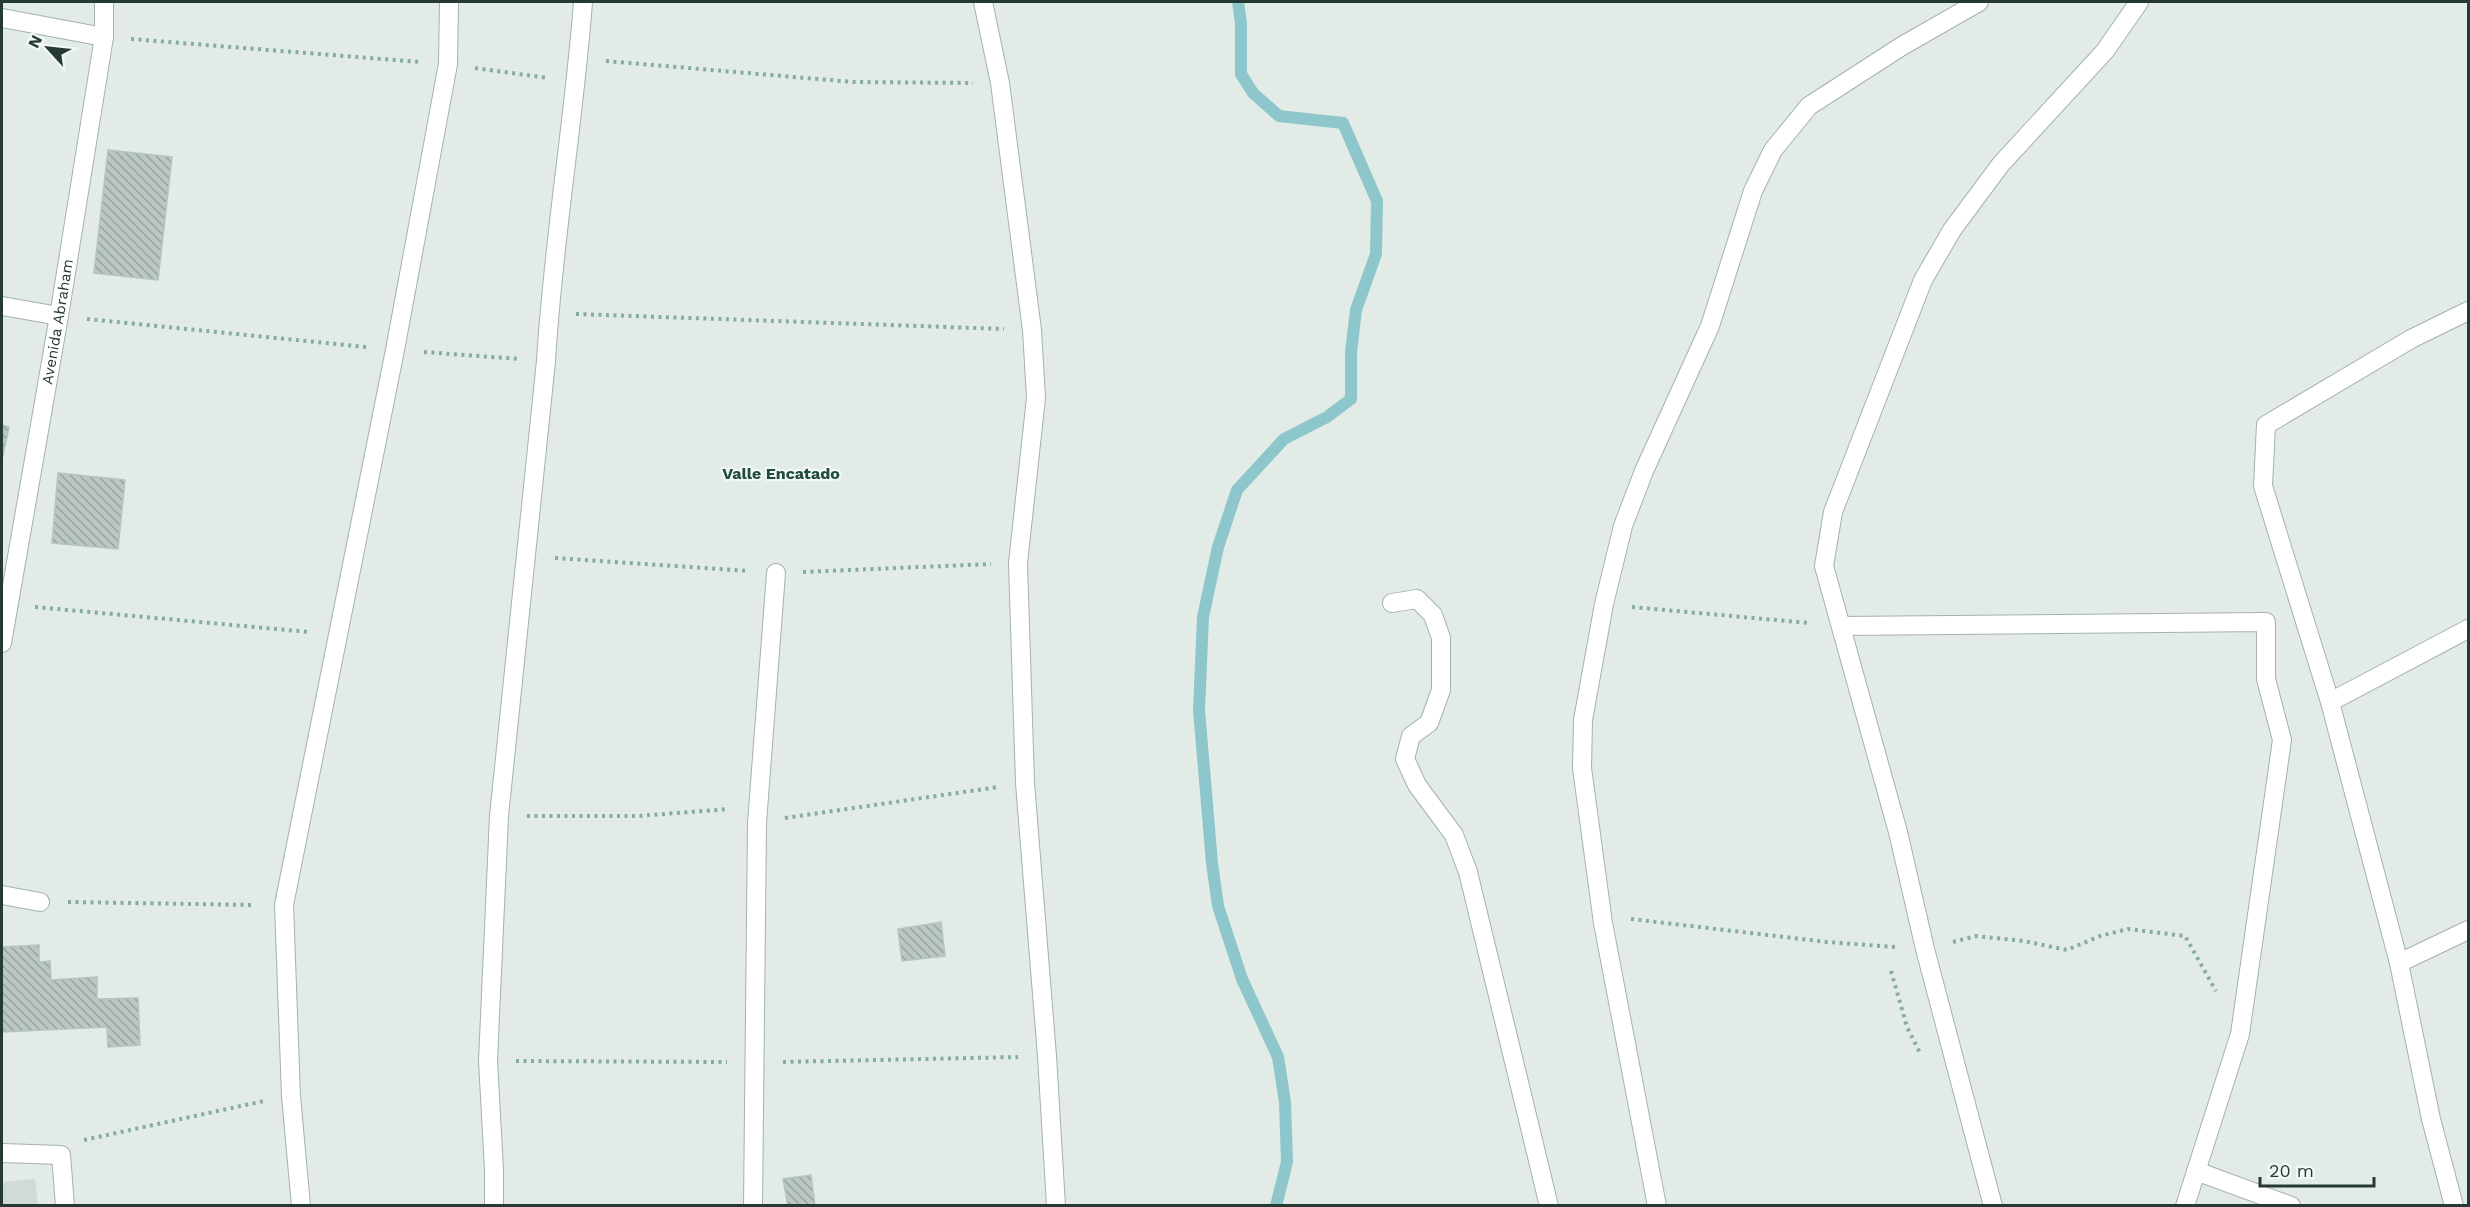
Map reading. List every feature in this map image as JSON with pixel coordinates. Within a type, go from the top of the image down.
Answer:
[{"type":"street","name":"Avenida Abraham","points":[[2,643],[5,604],[59,316],[104,37],[104,2]]},
{"type":"street","points":[[301,1206],[291,1096],[284,905],[395,350],[448,64],[449,2]]},
{"type":"street","points":[[494,1206],[495,1170],[488,1061],[499,816],[546,362],[549,313],[577,83],[583,2]]},
{"type":"street","points":[[983,2],[1000,83],[1032,330],[1036,398],[1018,563],[1025,783],[1047,1056],[1056,1206]]},
{"type":"street","points":[[1657,1206],[1602,916],[1589,831],[1582,758],[1582,720],[1604,604],[1623,526],[1644,471],[1710,326],[1753,191],[1773,150],[1809,106],[1902,46],[1979,2]]},
{"type":"street","points":[[1993,1206],[1925,949],[1898,832],[1824,566],[1833,512],[1923,280],[1952,230],[2001,164],[2105,51],[2139,2]]},
{"type":"street","points":[[2,18],[104,37]]},
{"type":"street","points":[[2,306],[59,316]]},
{"type":"street","points":[[2454,1206],[2431,1119],[2399,963],[2330,702],[2263,486],[2266,425],[2411,339],[2469,311]]},
{"type":"street","points":[[753,1206],[758,815],[776,573]]},
{"type":"street","points":[[1392,603],[1417,599],[1433,615],[1441,638],[1441,690],[1429,723],[1411,736],[1405,759],[1417,785],[1454,835],[1468,872],[1549,1206]]},
{"type":"street","points":[[1842,626],[2266,622],[2266,679],[2282,740],[2240,1034],[2185,1206]]},
{"type":"street","points":[[2330,702],[2469,629]]},
{"type":"street","points":[[2,895],[40,902]]},
{"type":"street","points":[[2399,963],[2469,930]]},
{"type":"street","points":[[2,1153],[61,1155],[65,1206]]},
{"type":"street","points":[[2196,1171],[2291,1206]]},
{"type":"path","points":[[104,37],[448,64],[577,83]]},
{"type":"path","points":[[578,58],[853,82],[1000,83]]},
{"type":"path","points":[[549,313],[1032,330]]},
{"type":"path","points":[[59,316],[395,350],[546,362]]},
{"type":"path","points":[[5,604],[339,635]]},
{"type":"path","points":[[1604,604],[1842,626]]},
{"type":"path","points":[[499,816],[758,815],[1025,783]]},
{"type":"path","points":[[40,902],[284,905]]},
{"type":"path","points":[[1602,916],[1827,942],[1925,949],[1976,936],[2024,941],[2067,950],[2100,936],[2128,929],[2185,936],[2240,1034]]},
{"type":"path","points":[[488,1061],[755,1063],[1047,1056]]},
{"type":"path","points":[[61,1155],[87,1138],[291,1096]]},
{"type":"shaded area","points":[[35,1179],[38,1205],[2,1205],[2,1182]]},
{"type":"building","points":[[108,150],[172,157],[158,280],[94,273]]},
{"type":"building","points":[[2,425],[9,427],[2,460]]},
{"type":"building","points":[[58,473],[125,480],[118,549],[52,543]]},
{"type":"building","points":[[941,922],[945,956],[902,961],[898,929]]},
{"type":"building","points":[[39,945],[39,962],[50,961],[51,980],[97,977],[97,999],[138,998],[140,1045],[108,1047],[107,1027],[2,1032],[2,947]]},
{"type":"building","points":[[811,1175],[815,1206],[788,1206],[783,1179]]},
{"type":"waterway","points":[[1238,2],[1241,23],[1241,74],[1253,93],[1279,116],[1343,123],[1377,201],[1376,254],[1356,310],[1351,352],[1351,399],[1327,417],[1284,439],[1237,490],[1218,547],[1203,617],[1199,710],[1212,863],[1218,906],[1242,979],[1278,1057],[1285,1102],[1287,1162],[1276,1206]]},
{"type":"district","name":"Valle Encatado","points":[[781,473]]}]
